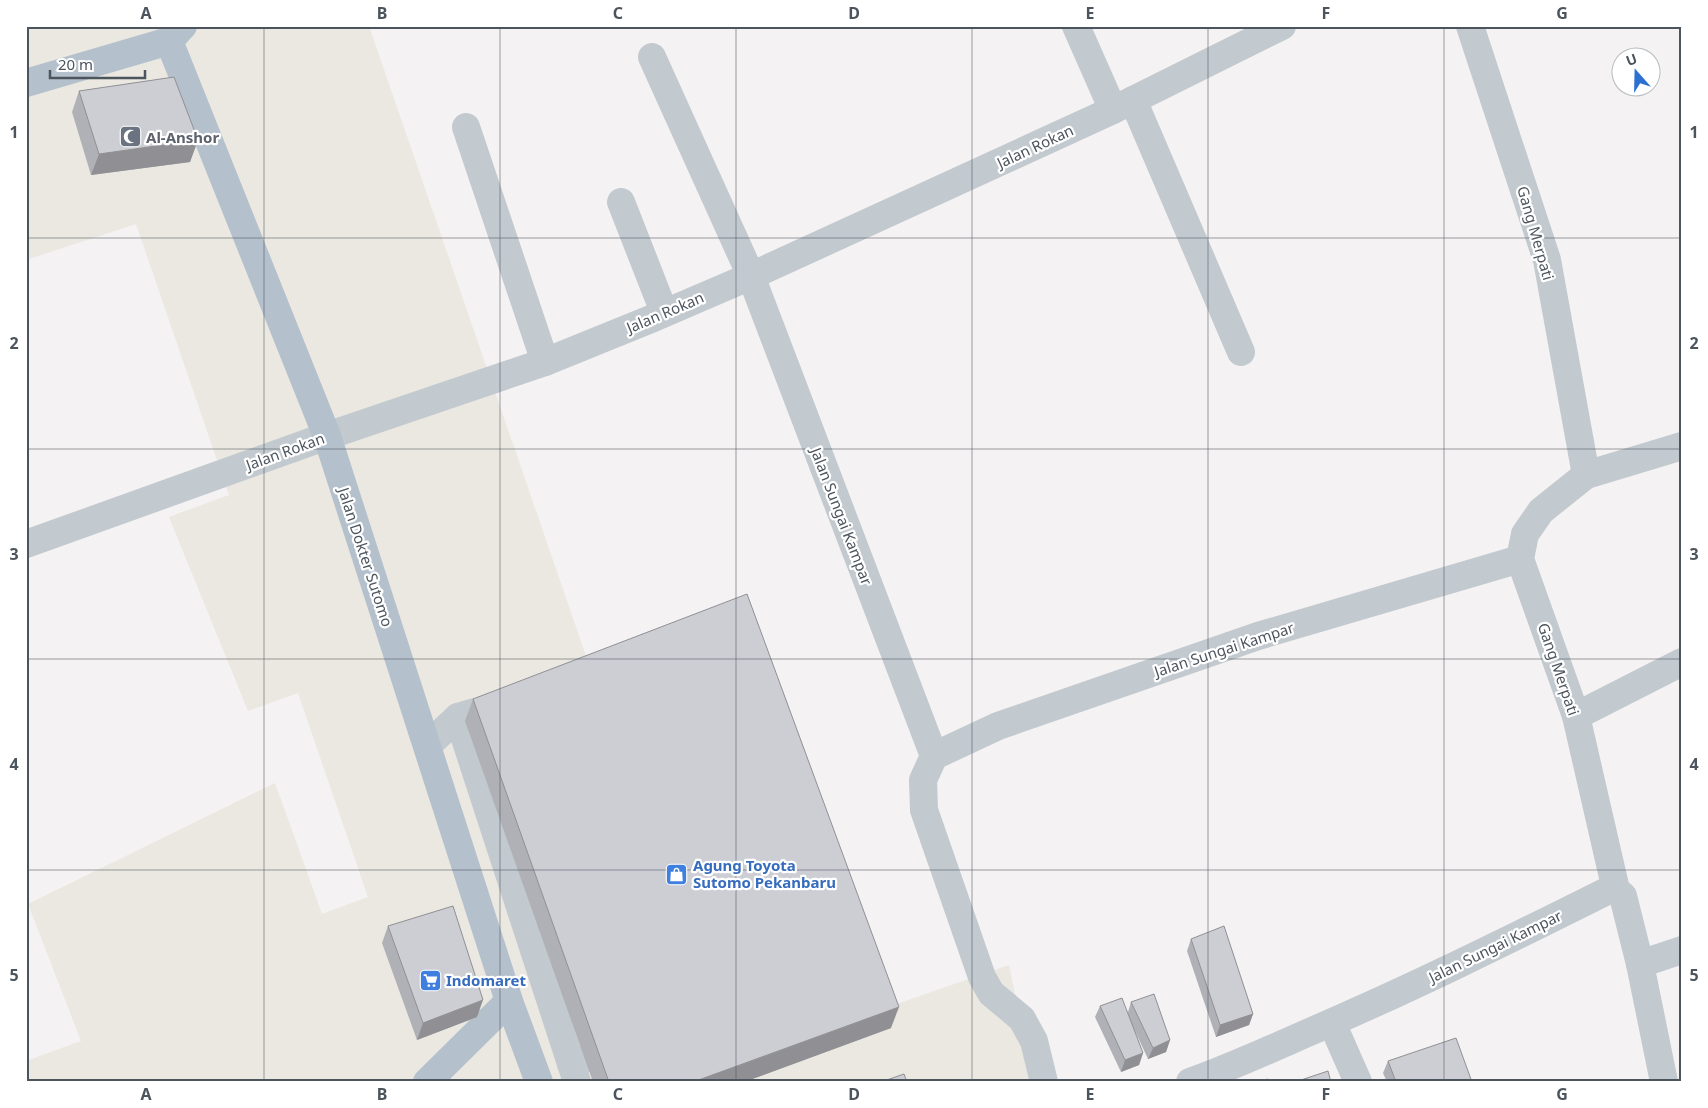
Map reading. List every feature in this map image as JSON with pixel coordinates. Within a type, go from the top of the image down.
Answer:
[{"type":"main road","points":[[26,83],[176,34]]},
{"type":"main road","name":"Jalan Dokter Sutomo","points":[[176,34],[326,436],[428,745],[509,1001],[540,1082]]},
{"type":"main road","points":[[427,1082],[509,1001]]},
{"type":"street","points":[[1076,26],[1123,105],[1241,352]]},
{"type":"street","name":"Jalan Rokan","points":[[26,544],[326,436],[545,362],[751,276],[1123,105],[1282,26]]},
{"type":"street","name":"Gang Merpati","points":[[1470,26],[1547,260],[1586,475]]},
{"type":"street","name":"Jalan Sungai Kampar","points":[[652,56],[751,276],[934,756],[998,726],[1249,640],[1520,559]]},
{"type":"street","points":[[466,127],[545,362]]},
{"type":"street","points":[[621,202],[664,312]]},
{"type":"street","points":[[1520,559],[1525,534],[1541,511],[1586,475],[1682,446]]},
{"type":"street","name":"Gang Merpati","points":[[1520,559],[1576,716],[1616,890]]},
{"type":"street","points":[[1576,716],[1682,662]]},
{"type":"street","points":[[428,745],[458,717],[495,706]]},
{"type":"street","points":[[458,717],[574,1073],[643,1036]]},
{"type":"street","points":[[934,756],[923,780],[924,810],[982,976],[992,993],[1022,1019],[1034,1041],[1044,1082]]},
{"type":"street","points":[[1616,890],[1623,896],[1640,964],[1664,1082]]},
{"type":"street","name":"Jalan Sungai Kampar","points":[[1190,1082],[1216,1073],[1332,1023],[1462,963],[1607,891],[1616,890]]},
{"type":"street","points":[[1640,964],[1682,950]]},
{"type":"street","points":[[1332,1023],[1358,1082]]},
{"type":"shaded area","points":[[26,26],[369,26],[587,659],[894,1005],[1009,965],[1033,1082],[26,1082],[26,1061],[81,1041],[28,904],[275,783],[322,914],[368,897],[298,693],[248,711],[169,517],[229,495],[136,224],[26,260]]},
{"type":"building","points":[[174,77],[198,140],[99,154],[79,91]]},
{"type":"building","name":"Agung Toyota Sutomo Pekanbaru","points":[[747,594],[899,1007],[693,1082],[609,1082],[473,699]]},
{"type":"building","name":"Indomaret","points":[[453,906],[483,1000],[423,1023],[388,926]]},
{"type":"building","points":[[1224,926],[1253,1014],[1220,1025],[1191,939]]},
{"type":"building","points":[[1154,994],[1170,1040],[1153,1048],[1131,1002]]},
{"type":"building","points":[[1122,998],[1143,1053],[1125,1060],[1100,1006]]},
{"type":"building","points":[[1456,1038],[1472,1082],[1396,1082],[1388,1061]]},
{"type":"building","points":[[1328,1071],[1331,1082],[1295,1082]]},
{"type":"building","points":[[904,1074],[907,1082],[881,1082]]},
{"type":"building","points":[[1268,1079],[1269,1082],[1256,1082]]},
{"type":"place","name":"Al-Anshor","points":[[130,137]]},
{"type":"place","name":"Agung Toyota Sutomo Pekanbaru","points":[[677,874]]},
{"type":"place","name":"Indomaret","points":[[430,980]]}]
